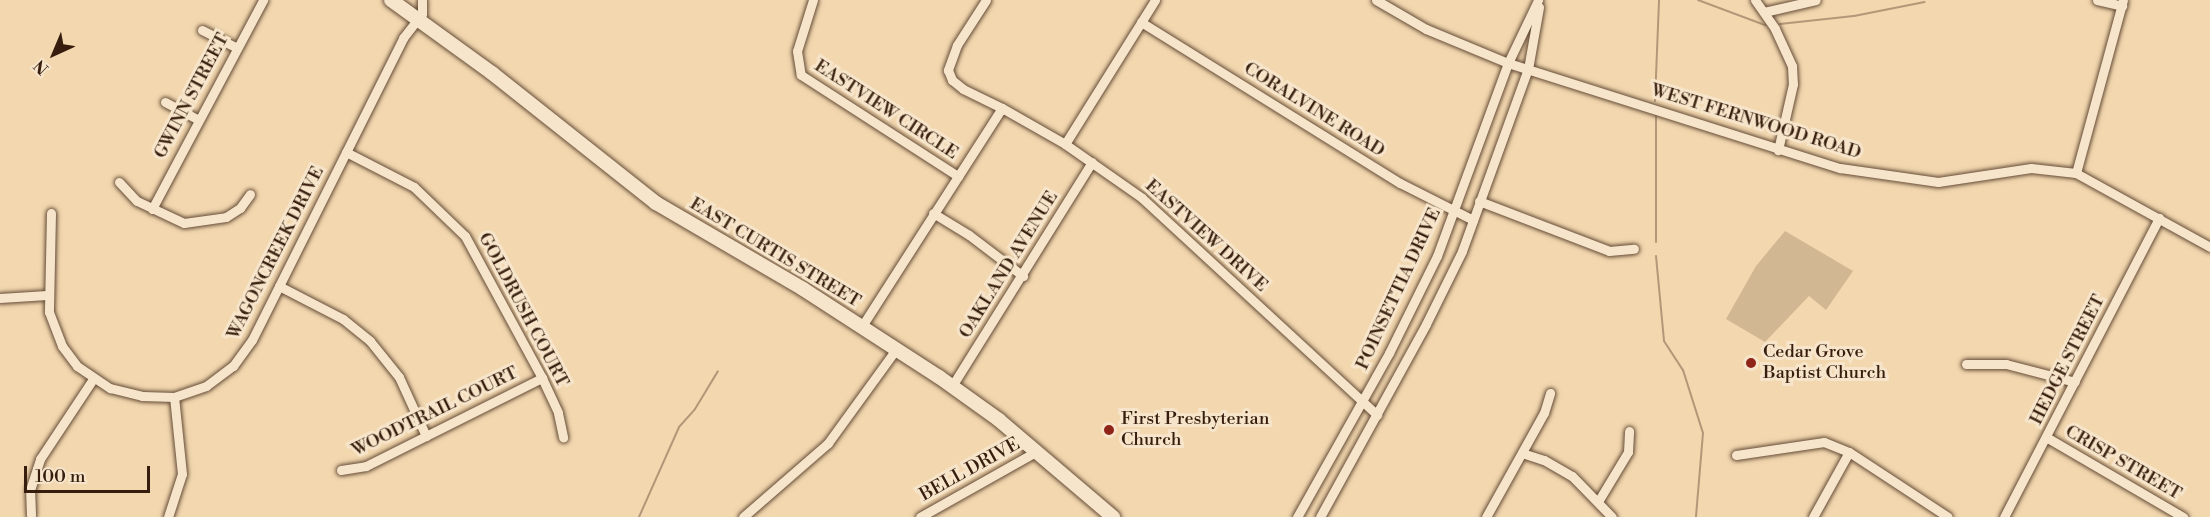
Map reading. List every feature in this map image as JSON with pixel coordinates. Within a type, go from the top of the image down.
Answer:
[{"type":"main road","name":"EAST CURTIS STREET","points":[[391,0],[656,203],[862,326],[951,386],[1037,451],[1113,517]]},
{"type":"street","name":"GWINN STREET","points":[[152,209],[197,119],[263,0]]},
{"type":"street","points":[[418,19],[423,0]]},
{"type":"street","name":"EASTVIEW CIRCLE","points":[[813,0],[796,51],[801,75],[958,176]]},
{"type":"street","points":[[862,326],[1002,108],[963,88],[952,80],[948,70],[957,45],[986,0]]},
{"type":"street","points":[[1065,144],[1155,0]]},
{"type":"street","name":"WEST FERNWOOD ROAD","points":[[1376,0],[1426,29],[1508,63],[1840,168],[1924,181],[2031,168],[2076,173],[2210,247]]},
{"type":"street","name":"POINSETTIA DRIVE","points":[[1297,517],[1413,307],[1454,212],[1508,63],[1539,0]]},
{"type":"street","name":"POINSETTIA DRIVE","points":[[1320,517],[1447,283],[1473,220],[1528,69],[1539,0]]},
{"type":"street","points":[[1755,0],[1764,12],[1792,66],[1793,84],[1778,150]]},
{"type":"street","points":[[1764,12],[1816,0]]},
{"type":"street","points":[[2076,173],[2122,3],[2097,0]]},
{"type":"street","name":"WAGONCREEK DRIVE","points":[[51,213],[53,244],[47,296],[62,346],[93,379],[129,394],[174,397],[206,386],[233,366],[252,340],[403,38],[418,19]]},
{"type":"street","name":"CORALVINE ROAD","points":[[1142,22],[1400,183],[1473,220]]},
{"type":"street","points":[[202,30],[237,48]]},
{"type":"street","points":[[165,102],[197,119]]},
{"type":"street","name":"EASTVIEW DRIVE","points":[[1002,108],[1065,144],[1167,218],[1377,415]]},
{"type":"street","name":"GOLDRUSH COURT","points":[[346,152],[414,187],[456,224],[482,263],[542,378],[558,413],[563,437]]},
{"type":"street","name":"OAKLAND AVENUE","points":[[951,386],[1023,276],[1092,162]]},
{"type":"street","points":[[119,182],[130,196],[184,223],[204,223],[234,213],[250,194]]},
{"type":"street","points":[[1479,201],[1609,251],[1634,249]]},
{"type":"street","points":[[933,213],[969,235],[1023,276]]},
{"type":"street","name":"HEDGE STREET","points":[[2004,517],[2159,218]]},
{"type":"street","points":[[279,286],[343,319],[369,341],[399,377],[426,436]]},
{"type":"street","points":[[0,298],[47,296]]},
{"type":"street","points":[[743,517],[828,443],[897,348]]},
{"type":"street","points":[[1966,364],[2006,364],[2075,382]]},
{"type":"street","name":"WOODTRAIL COURT","points":[[341,471],[360,469],[542,378]]},
{"type":"street","points":[[31,514],[30,490],[40,459],[93,379]]},
{"type":"street","points":[[1486,517],[1522,453],[1550,393]]},
{"type":"street","points":[[168,517],[182,474],[174,397]]},
{"type":"street","points":[[1599,500],[1628,452],[1629,431]]},
{"type":"street","name":"CRISP STREET","points":[[2046,437],[2183,517]]},
{"type":"street","points":[[1736,455],[1824,442],[1849,452],[1948,517]]},
{"type":"street","name":"BELL DRIVE","points":[[920,517],[1037,451]]},
{"type":"street","points":[[1813,517],[1849,452]]},
{"type":"street","points":[[1522,453],[1544,460],[1572,476],[1599,500],[1612,517]]},
{"type":"shaded area","points":[[1785,231],[1853,271],[1826,310],[1809,296],[1765,342],[1726,319],[1756,266]]},
{"type":"waterway","points":[[1655,101],[1659,0]]},
{"type":"waterway","points":[[1698,0],[1765,25]]},
{"type":"waterway","points":[[1780,24],[1854,16],[1925,2]]},
{"type":"waterway","points":[[1656,116],[1656,242]]},
{"type":"waterway","points":[[1656,256],[1664,341],[1683,370],[1703,433],[1696,517]]},
{"type":"waterway","points":[[639,517],[679,427],[695,409],[718,371]]},
{"type":"place","name":"Cedar Grove Baptist Church","points":[[1751,363]]},
{"type":"place","name":"First Presbyterian Church","points":[[1109,430]]}]
